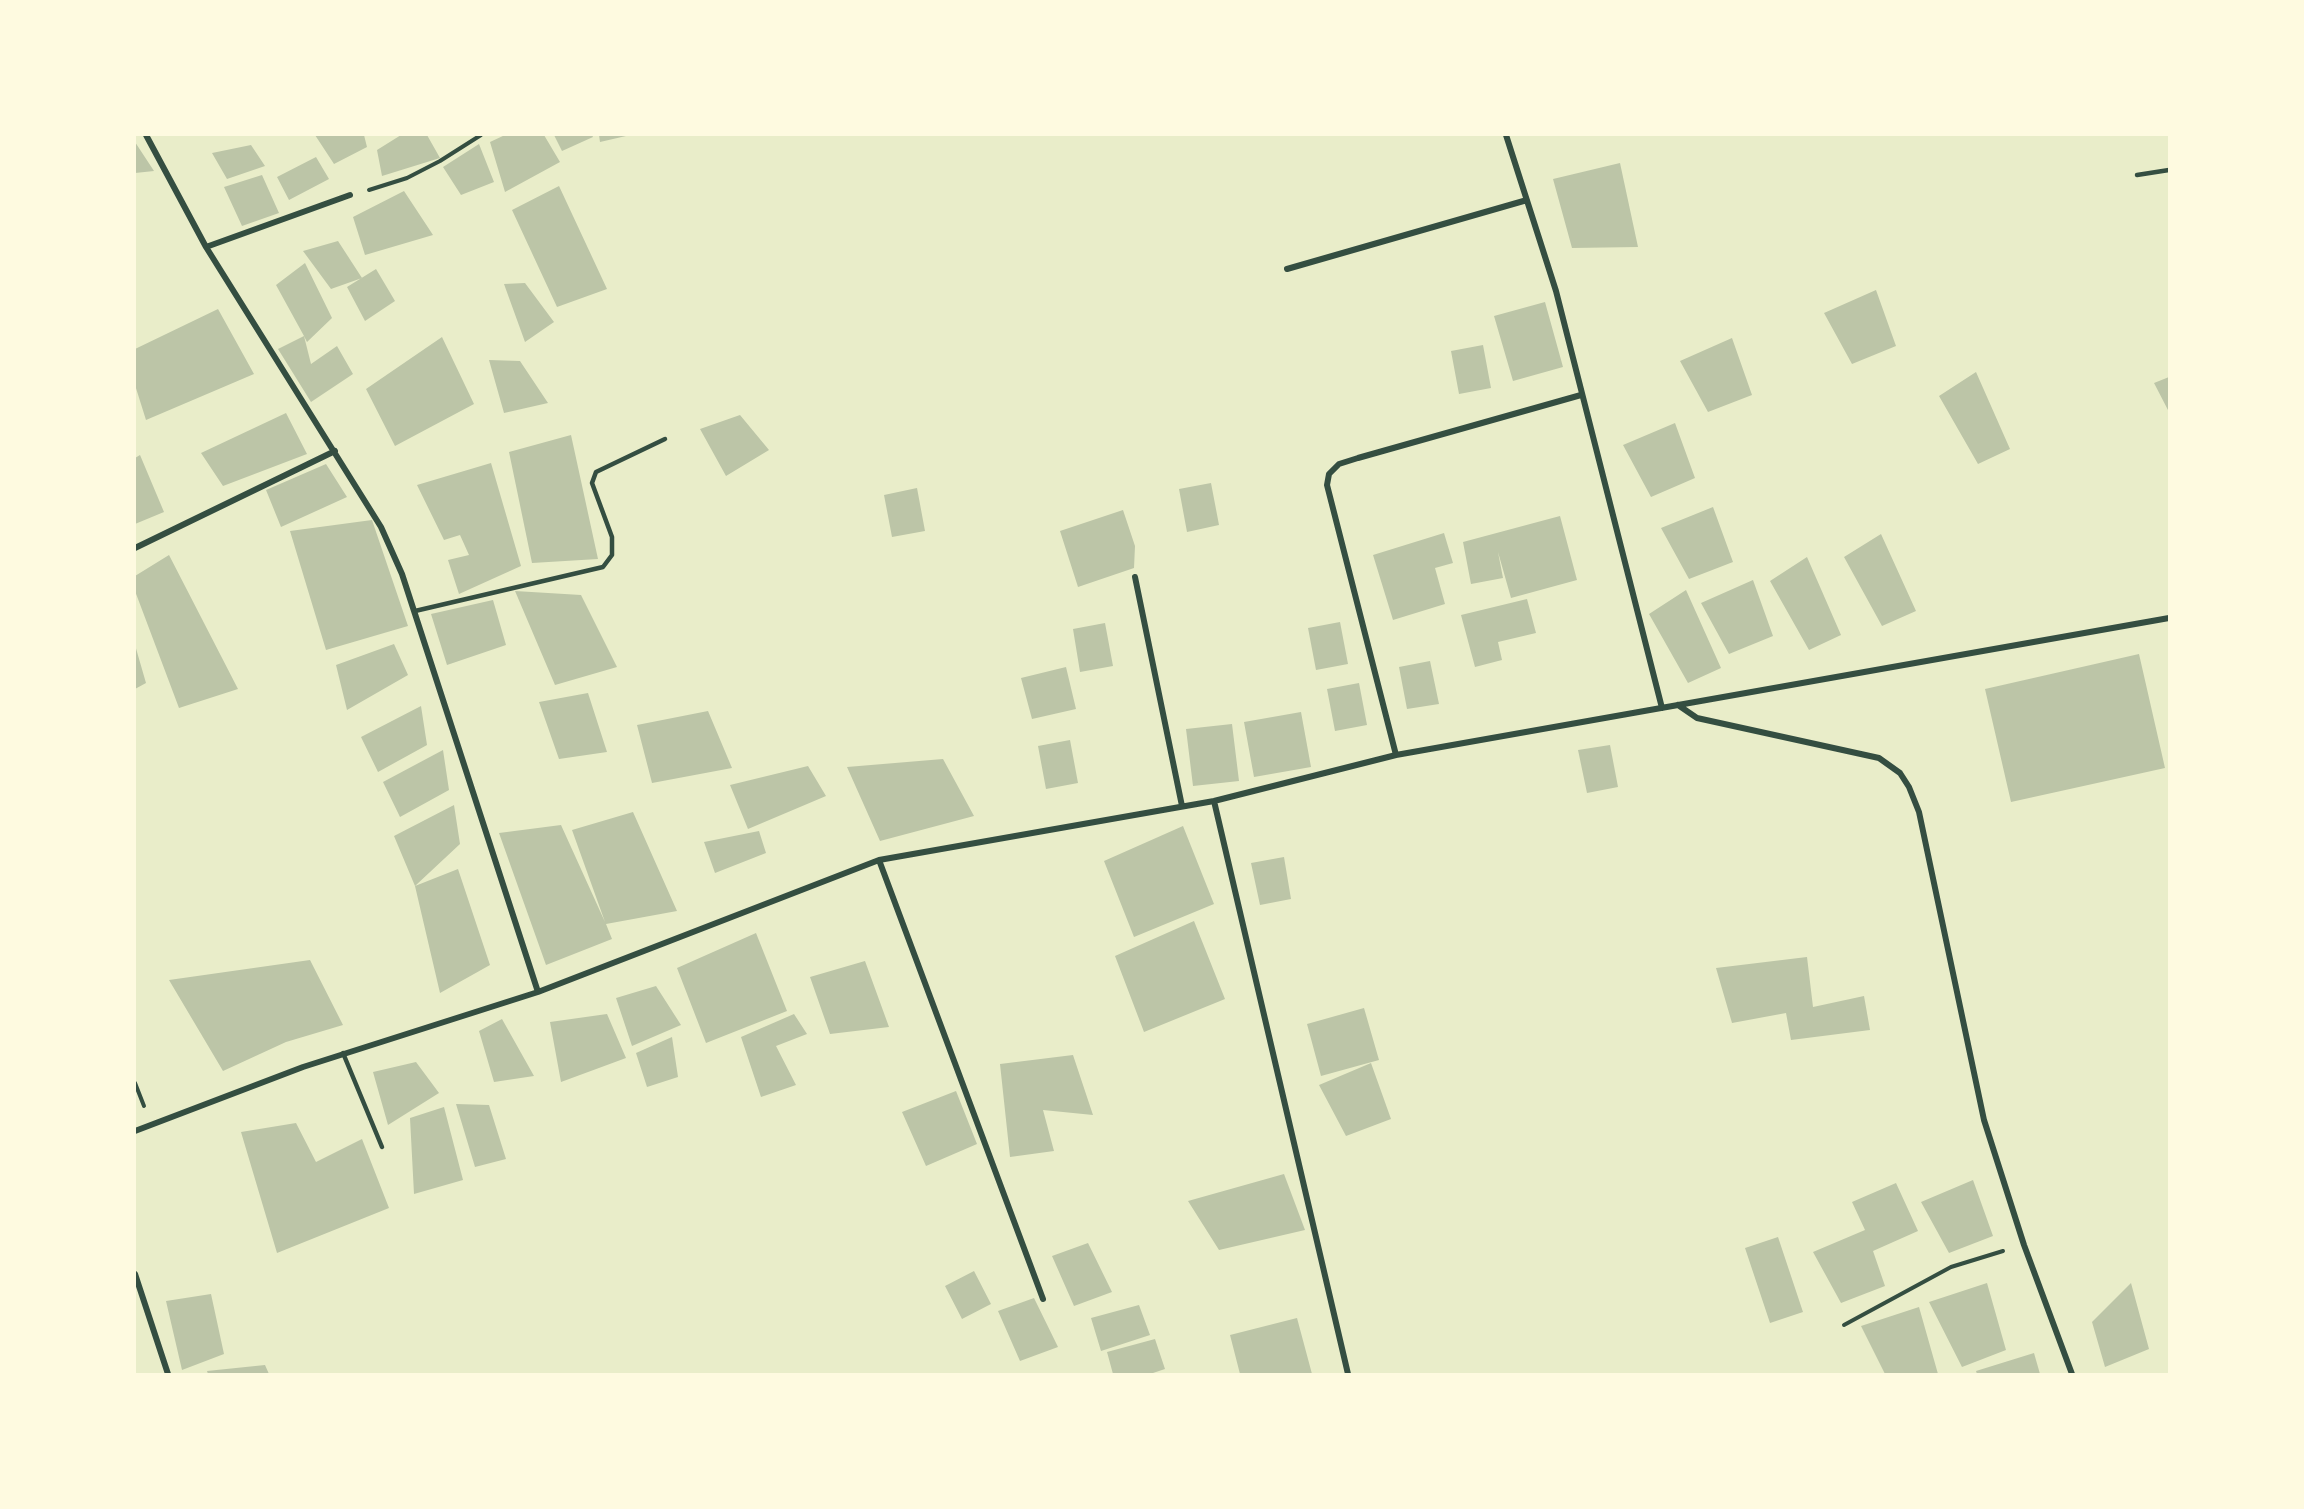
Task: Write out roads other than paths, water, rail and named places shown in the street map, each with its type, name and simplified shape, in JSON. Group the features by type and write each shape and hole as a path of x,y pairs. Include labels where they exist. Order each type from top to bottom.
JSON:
{"street":[{"path":"146,135 206,247 381,527 415,611 538,992"},
{"path":"1506,135 1556,291 1662,708"},
{"path":"206,247 350,195"},
{"path":"1287,269 1527,200"},
{"path":"1396,756 1327,485 1329,474 1339,464 1358,458 1581,395"},
{"path":"135,548 334,451"},
{"path":"1134,576 1182,806"},
{"path":"135,1131 343,1053 538,992 879,860 1214,801 1396,756 2169,618"},
{"path":"1678,705 1697,718 1879,758 1900,773 1909,787 1918,812 1984,1120 2024,1245 2072,1374"},
{"path":"1214,801 1348,1374"},
{"path":"879,860 1043,1299"},
{"path":"135,1274 168,1374"}],"lane":[{"path":"2138,176 2169,170"},
{"path":"415,611 603,567 612,555 612,537 592,483 596,472 665,439"},
{"path":"343,1053 382,1147"}]}
